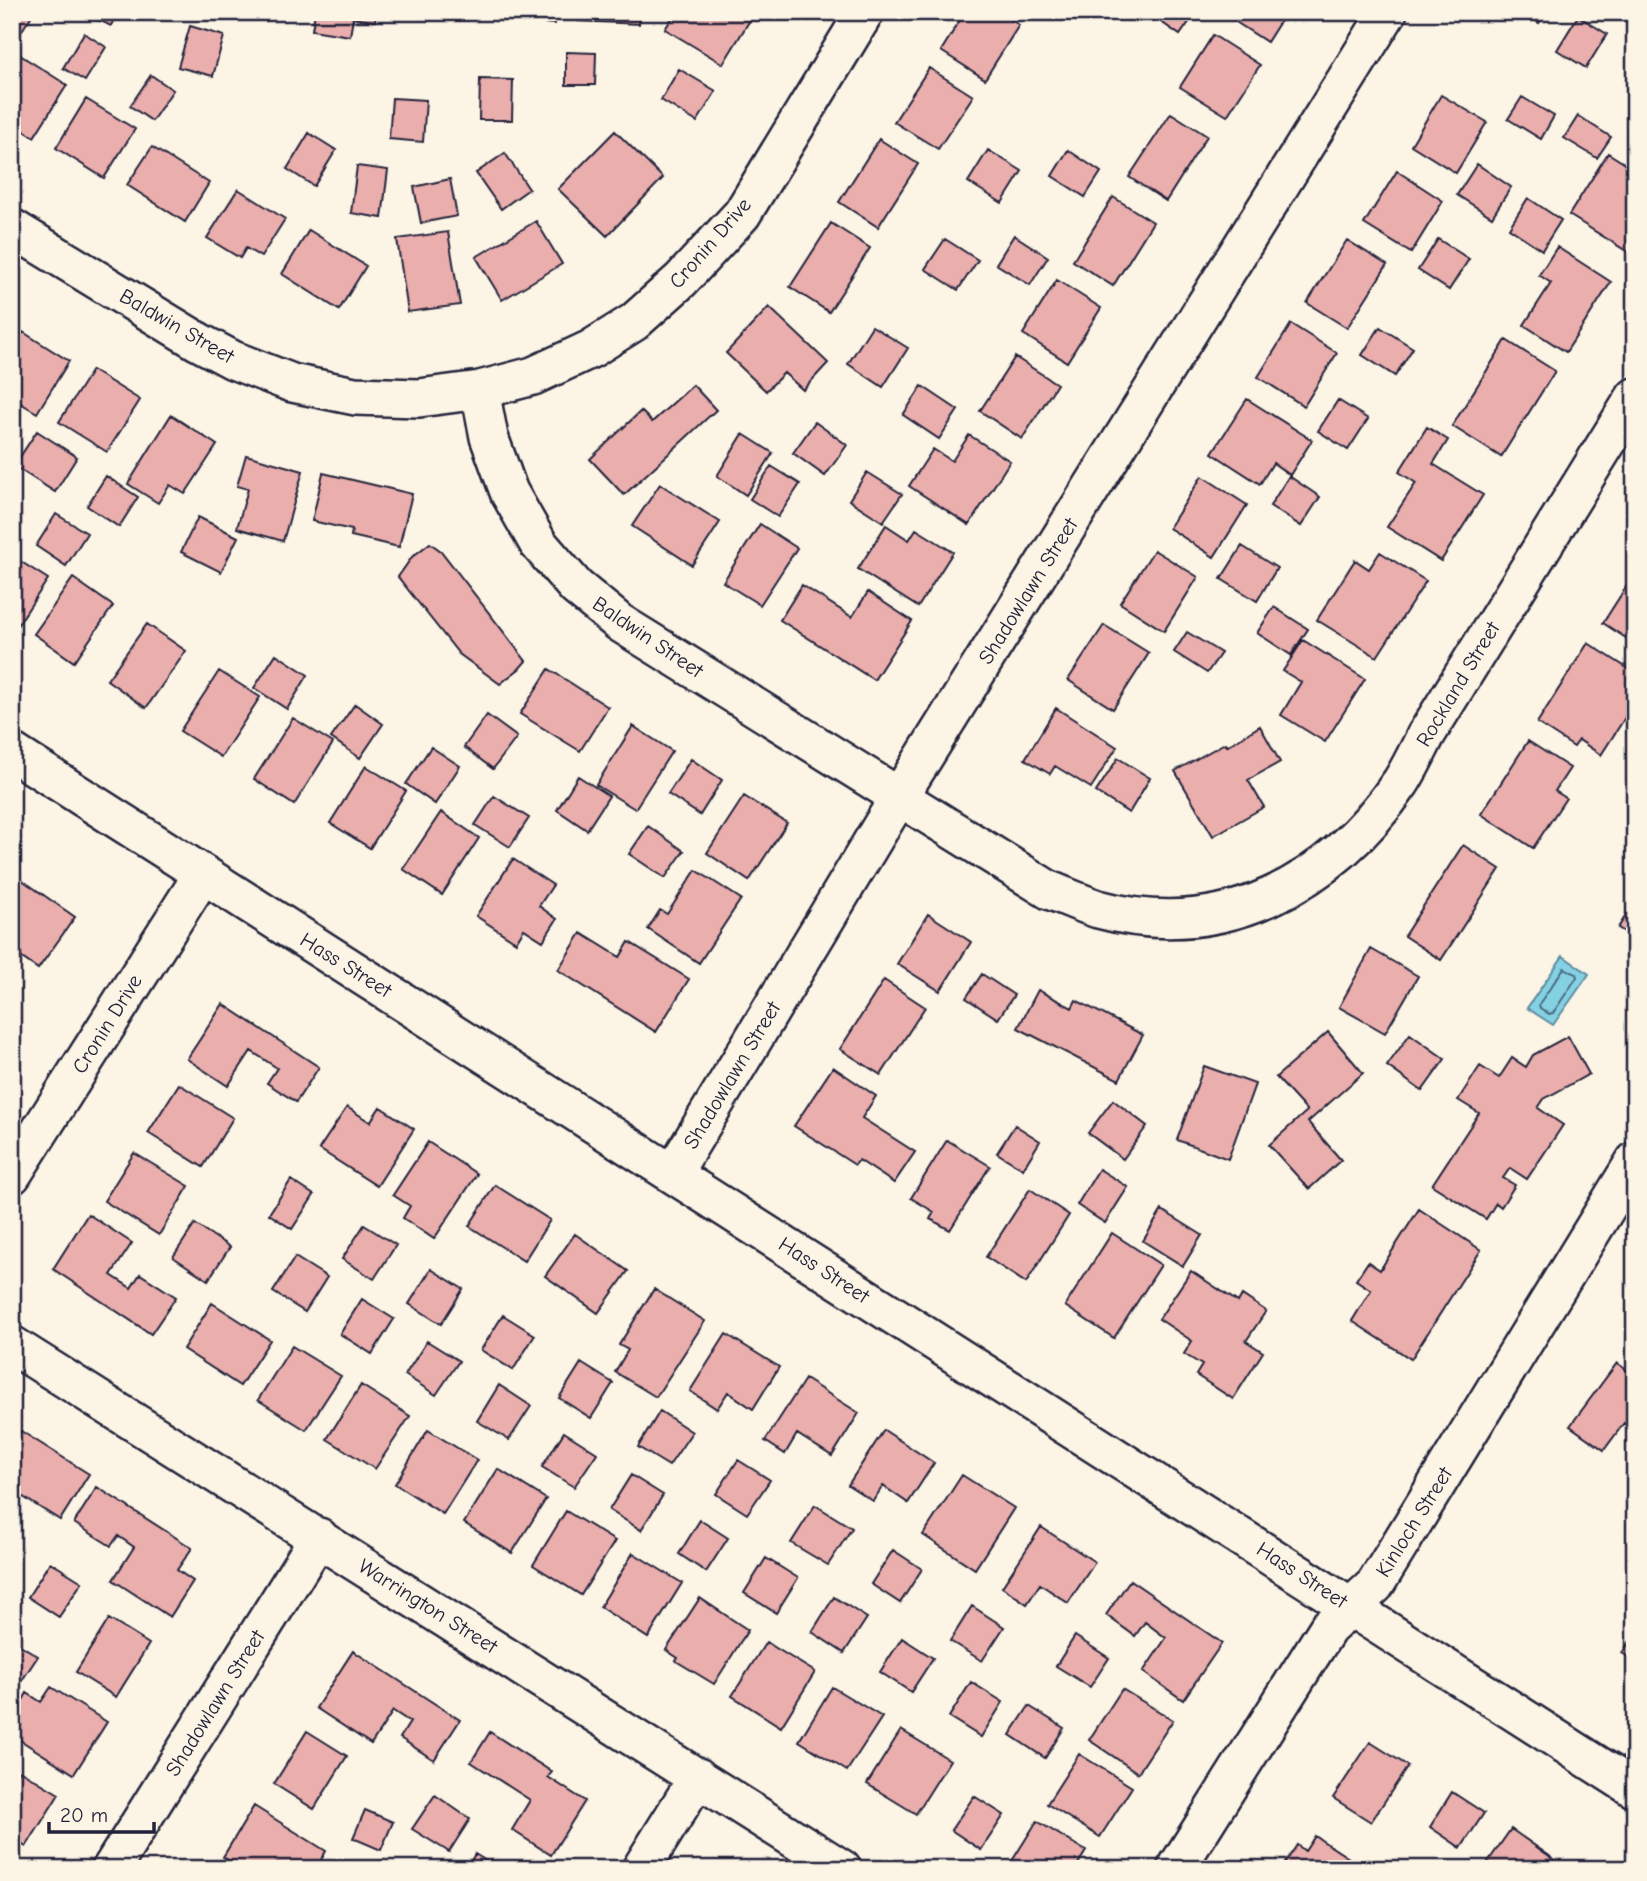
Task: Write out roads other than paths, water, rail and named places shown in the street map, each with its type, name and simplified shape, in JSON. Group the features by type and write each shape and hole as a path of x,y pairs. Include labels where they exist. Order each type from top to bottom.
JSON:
{"street":[{"name":"Cronin Drive","path":"480,390 533,376 591,349 634,322 681,280 741,214 865,12"},
{"name":"Shadowlawn Street","path":"673,1173 899,797 1388,12"},
{"name":"Baldwin Street","path":"12,228 200,342 233,360 292,383 368,396 419,398 480,390 489,438 509,492 538,543 576,587 620,623 1049,890 1098,909 1145,917 1182,918 1225,912"},
{"name":"Rockland Street","path":"1225,912 1263,901 1293,886 1324,865 1382,808 1402,780 1426,736 1635,397"},
{"name":"Hass Street","path":"12,752 1635,1789"},
{"name":"Cronin Drive","path":"12,1175 203,874"},
{"name":"Kinloch Street","path":"1176,1869 1328,1628 1375,1585 1381,1576 1635,1161"},
{"name":"Warrington Street","path":"12,1345 842,1869"},
{"name":"Shadowlawn Street","path":"111,1869 319,1537"},
{"path":"641,1869 698,1777"}],"water":[{"path":"1563,956 1589,974 1553,1025 1527,1008"}]}
